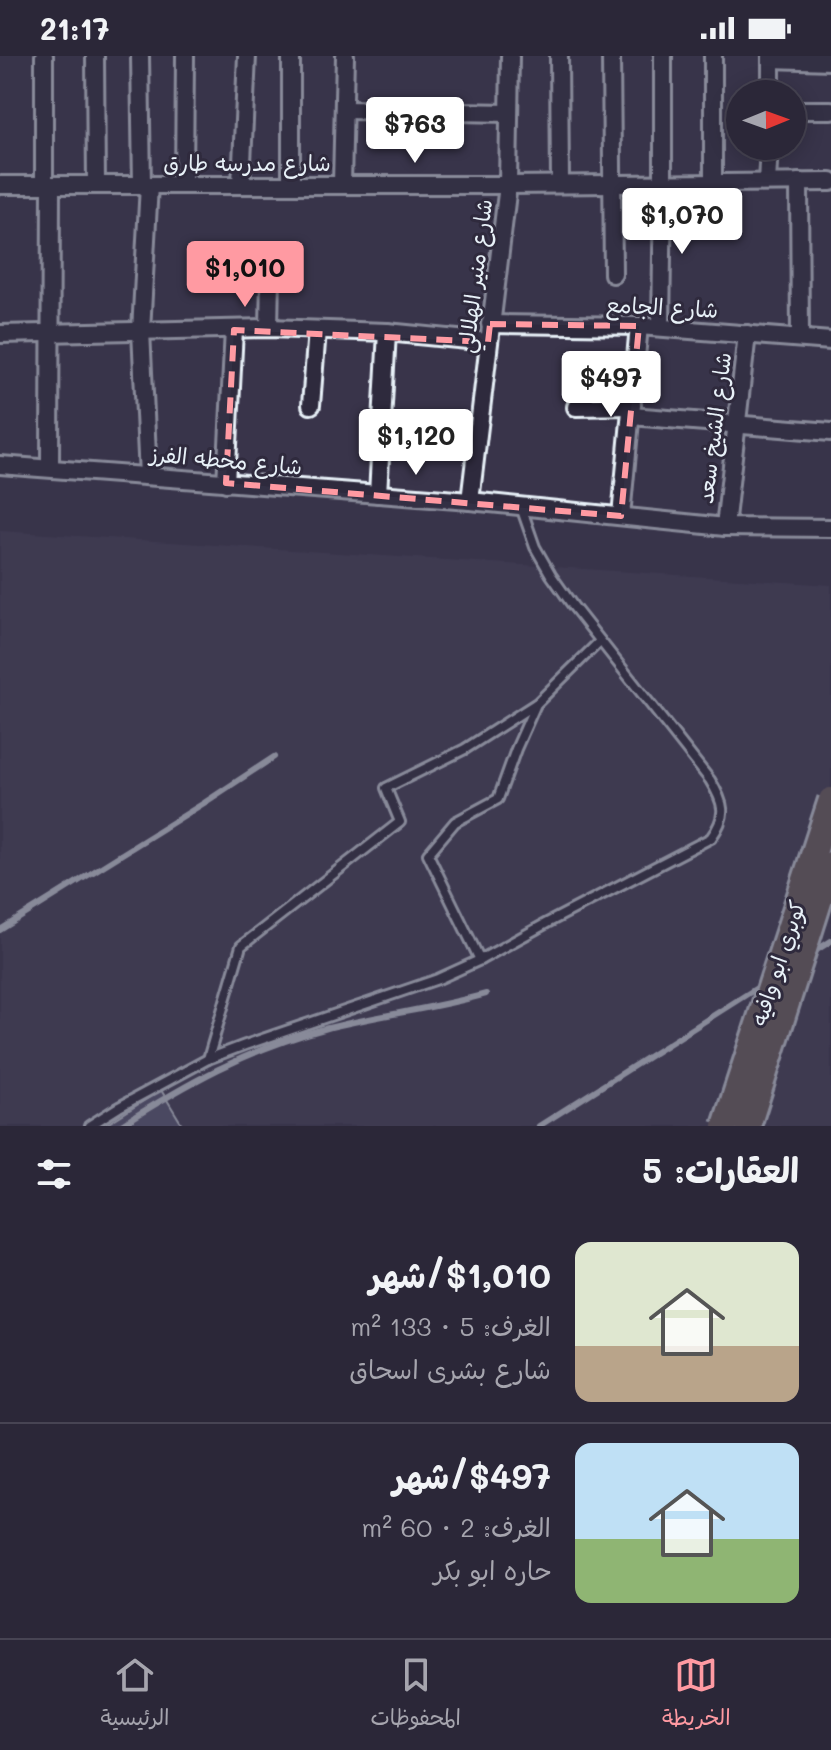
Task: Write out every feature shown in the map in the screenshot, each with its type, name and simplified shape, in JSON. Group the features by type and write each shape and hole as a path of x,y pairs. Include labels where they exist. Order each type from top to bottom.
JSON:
{"main road":[{"name":"كوبري ابو وافيه","path":"725,1126 831,800"},
{"name":"كوبري ابو وافيه","path":"748,1126 831,864"}],"street":[{"path":"44,56 51,334 50,468"},
{"path":"95,56 96,185"},
{"path":"140,56 146,185 141,331 148,476"},
{"path":"184,185 185,56"},
{"path":"241,184 247,56"},
{"path":"291,56 291,185"},
{"path":"342,184 345,56"},
{"name":"شارع منير الهلالي","path":"470,501 508,185 510,56"},
{"path":"559,56 560,184"},
{"path":"611,56 613,274"},
{"path":"661,327 663,56"},
{"path":"713,56 713,182"},
{"path":"771,80 771,58 831,61"},
{"path":"345,110 509,113"},
{"path":"806,110 831,110"},
{"path":"767,182 768,160"},
{"path":"799,182 800,338"},
{"name":"شارع مدرسه طارق","path":"0,185 831,182"},
{"path":"269,328 270,276"},
{"name":"شارع الجامع","path":"490,324 661,327 831,341"},
{"path":"621,516 639,326"},
{"path":"0,334 269,328 387,332 488,342"},
{"path":"226,483 234,330"},
{"path":"311,405 317,330"},
{"path":"378,494 387,332"},
{"name":"شارع الشيخ سعد","path":"725,527 747,334"},
{"path":"576,407 831,432"},
{"name":"شارع محطه الفرز","path":"0,465 470,501 725,527 831,528"}],"lane":[{"path":"89,1126 208,1059 438,979 480,960 711,838 719,828 723,814 720,797 710,780 551,575 535,547 521,507"},
{"path":"208,1059 241,946 400,822 386,788 465,749 537,703 600,641"},
{"path":"480,960 428,854 455,822 498,799 537,703"}],"highlighted area":[{"path":"490,324 639,326 621,516 226,483 234,330 488,342"}],"shaded area":[{"path":"0,531 831,585 831,1126 0,1126"}],"building":[{"path":"161,1090 183,1126 104,1126"}],"railway":[{"path":"0,930 274,757"},
{"path":"539,1126 831,941"},
{"path":"120,1126 243,1057 296,1037 486,994"}]}
